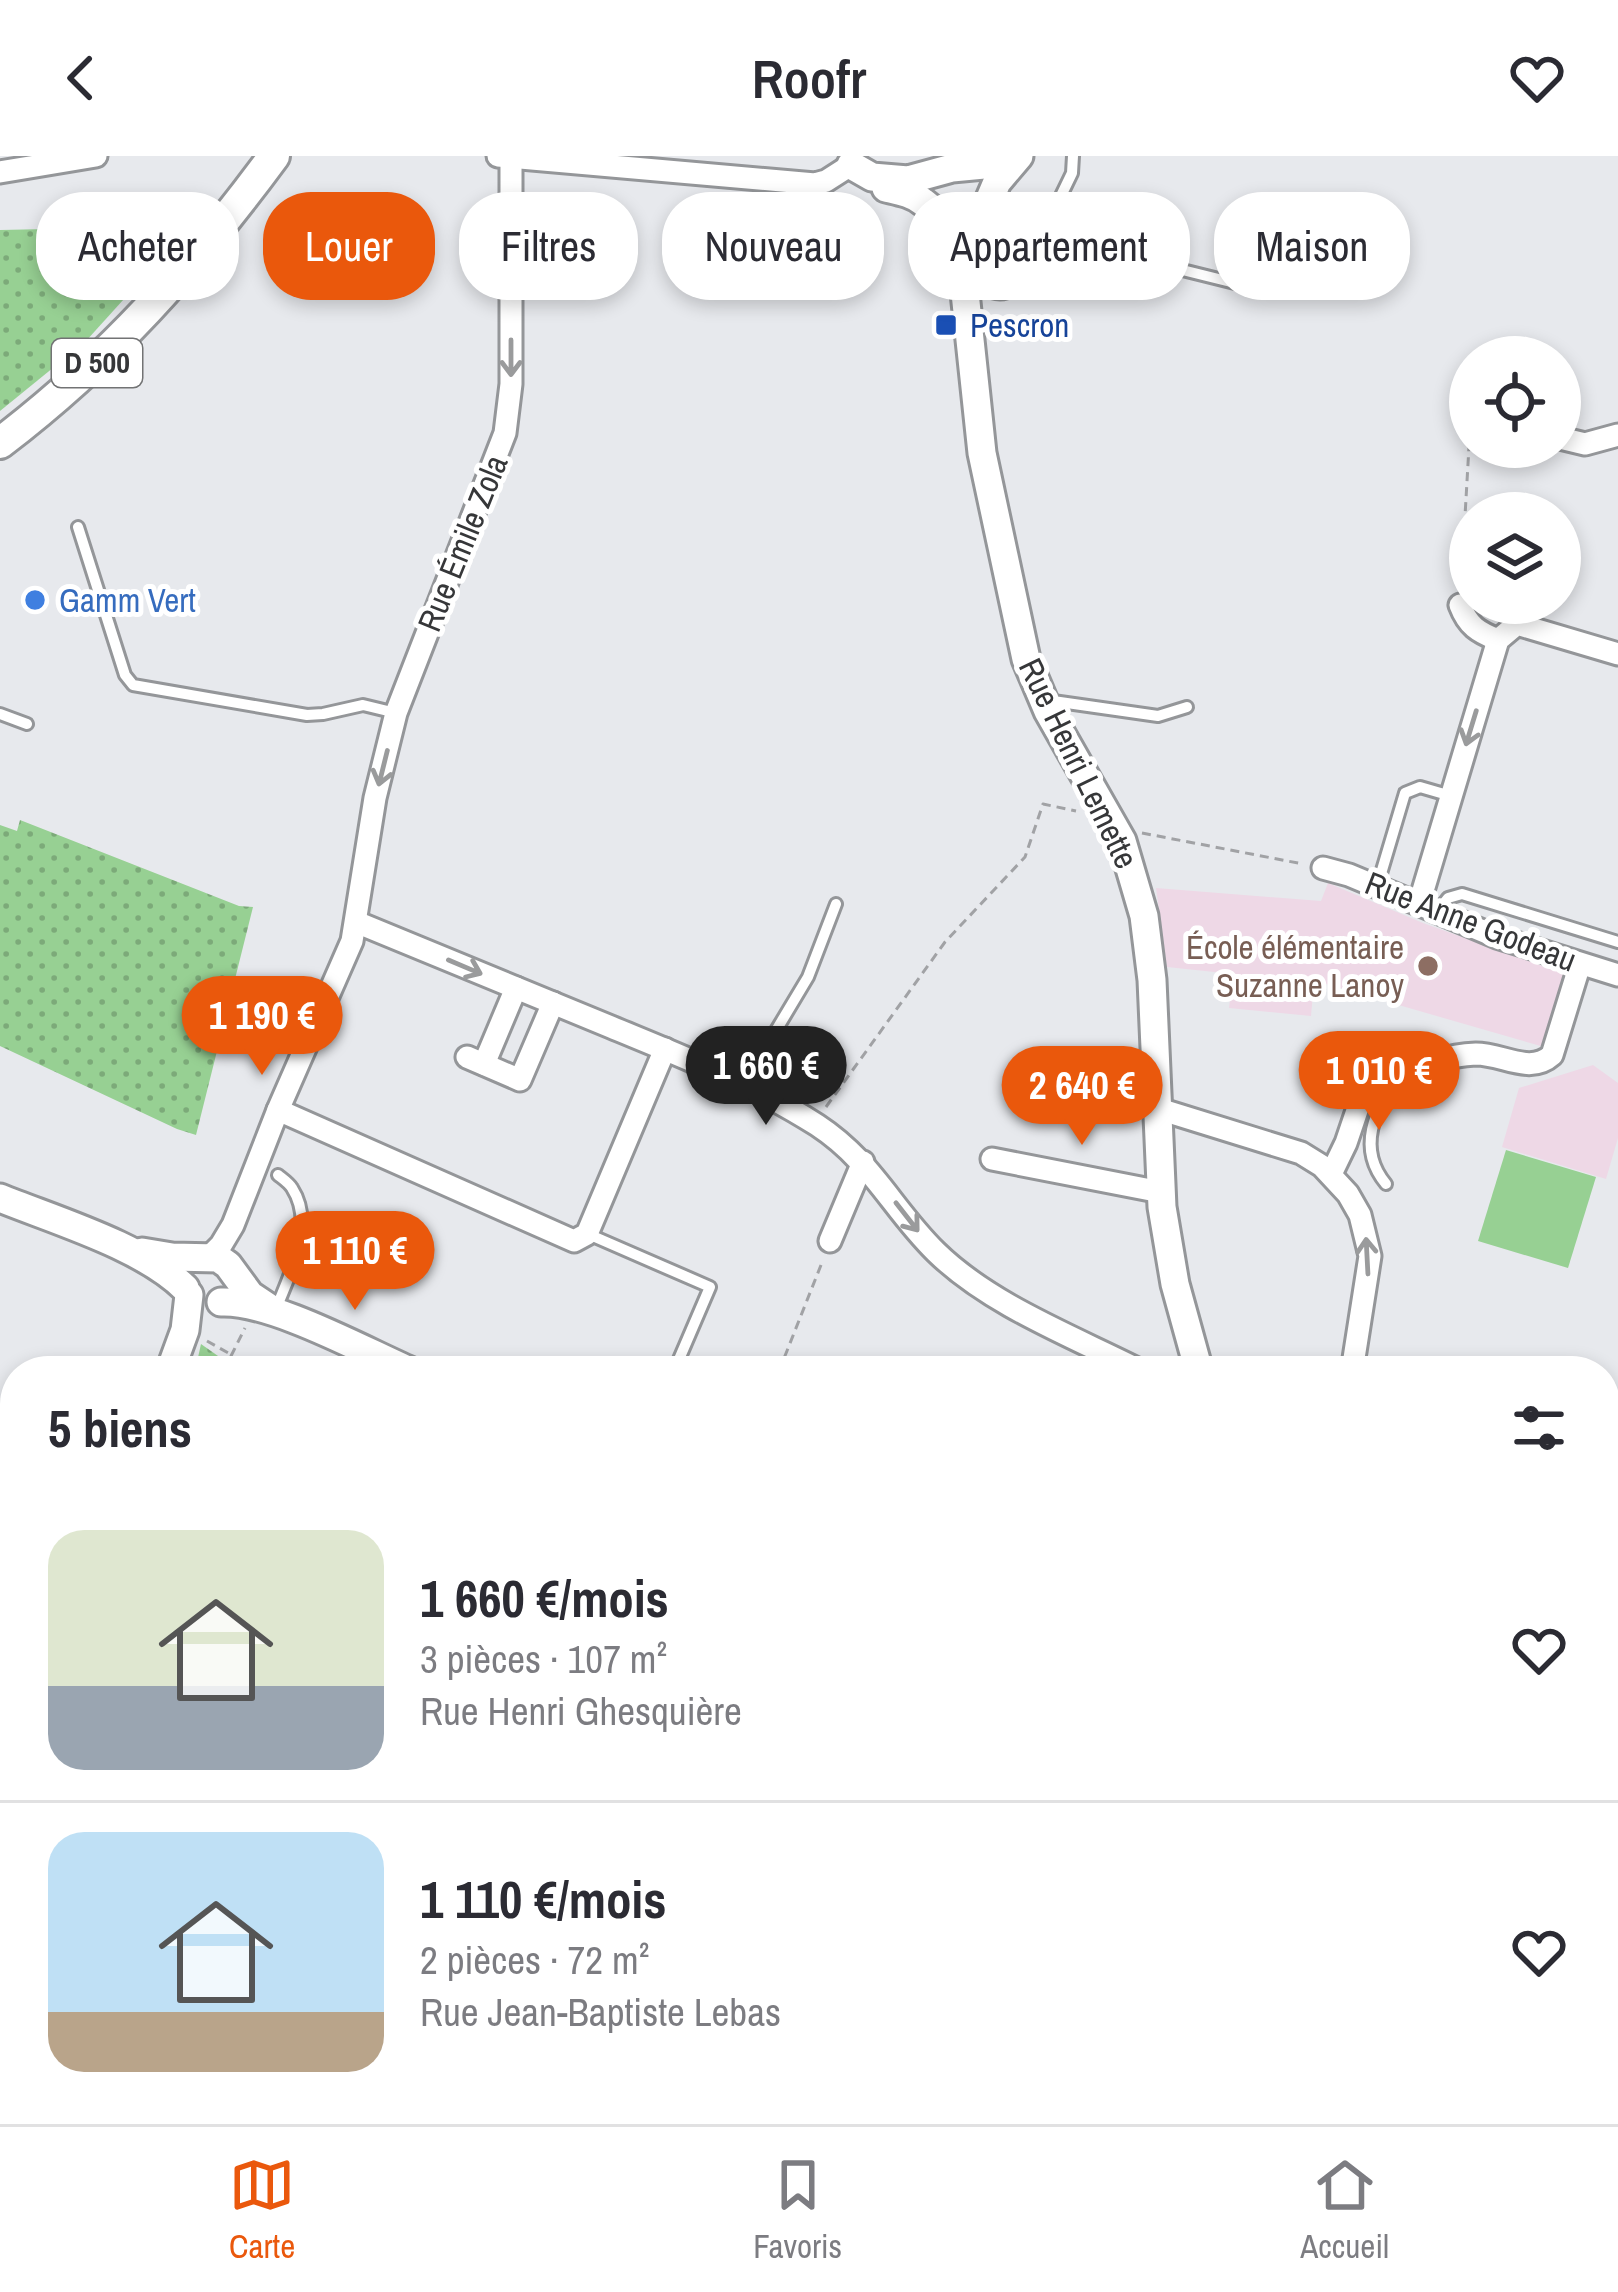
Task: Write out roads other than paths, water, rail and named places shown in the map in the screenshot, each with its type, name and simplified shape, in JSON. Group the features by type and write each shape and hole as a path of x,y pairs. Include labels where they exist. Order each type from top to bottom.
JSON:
{"main road":[{"name":"D 500","path":"0,443 92,368 184,273 274,156"}],"street":[{"path":"0,172 96,156"},
{"path":"498,156 815,184 826,182 849,160"},
{"path":"849,160 867,176 897,181 1008,156"},
{"path":"992,192 1019,156"},
{"name":"Rue Émile Zola","path":"214,1262 348,953 375,798 396,713 508,418 511,157"},
{"path":"849,160 872,183 908,194"},
{"path":"931,192 938,176 956,168 980,175 987,192"},
{"name":"Rue Henri Lemette","path":"969,300 977,420 1022,644 1042,700 1112,819 1132,868 1144,916 1160,1109 1161,1192 1175,1284 1198,1356"},
{"path":"1581,443 1618,435"},
{"path":"1469,624 1498,640"},
{"path":"1428,908 1451,796 1498,640 1517,624 1618,654"},
{"name":"Rue Anne Godeau","path":"1323,868 1497,937 1618,975"},
{"path":"356,922 665,1049 744,1084 814,1124 863,1162 927,1242 974,1282 1112,1356"},
{"path":"1331,1174 1371,1069 1401,1079 1457,1056 1493,1055 1533,1066 1548,1060 1580,964"},
{"path":"516,988 475,1061 520,1080 553,1003"},
{"path":"278,1110 567,1239 579,1240 587,1234 665,1049"},
{"path":"1160,1109 1289,1148 1312,1159 1348,1194 1360,1215 1370,1256 1354,1356"},
{"path":"992,1159 1161,1192"},
{"path":"830,1241 863,1162"},
{"path":"0,1198 121,1247 203,1297 266,1309 375,1356"},
{"path":"121,1247 214,1262 266,1309"},
{"path":"203,1297 186,1272 214,1262"},
{"path":"176,1356 203,1297 231,1290 214,1262"},
{"path":"179,1356 192,1334 203,1297"}],"lane":[{"path":"1063,192 1073,156"},
{"path":"78,527 125,675 134,686 307,715 363,706 396,713"},
{"path":"1042,700 1158,716 1186,706"},
{"path":"0,713 27,724"},
{"path":"1377,887 1405,793 1420,787 1451,796"},
{"path":"1428,908 1462,894 1618,941"},
{"path":"744,1084 808,977 836,904"},
{"path":"1386,1184 1372,1158 1372,1134 1380,1103 1401,1079"},
{"path":"1160,1109 1174,1246 1200,1356"},
{"path":"266,1309 300,1246 302,1220 293,1189 278,1175"},
{"path":"587,1234 710,1287 680,1356"}],"place":[{"name":"Pescron","path":"946,325"},
{"name":"Gamm Vert","path":"35,600"},
{"name":"École élémentaire Suzanne Lanoy","path":"1428,966"}]}
